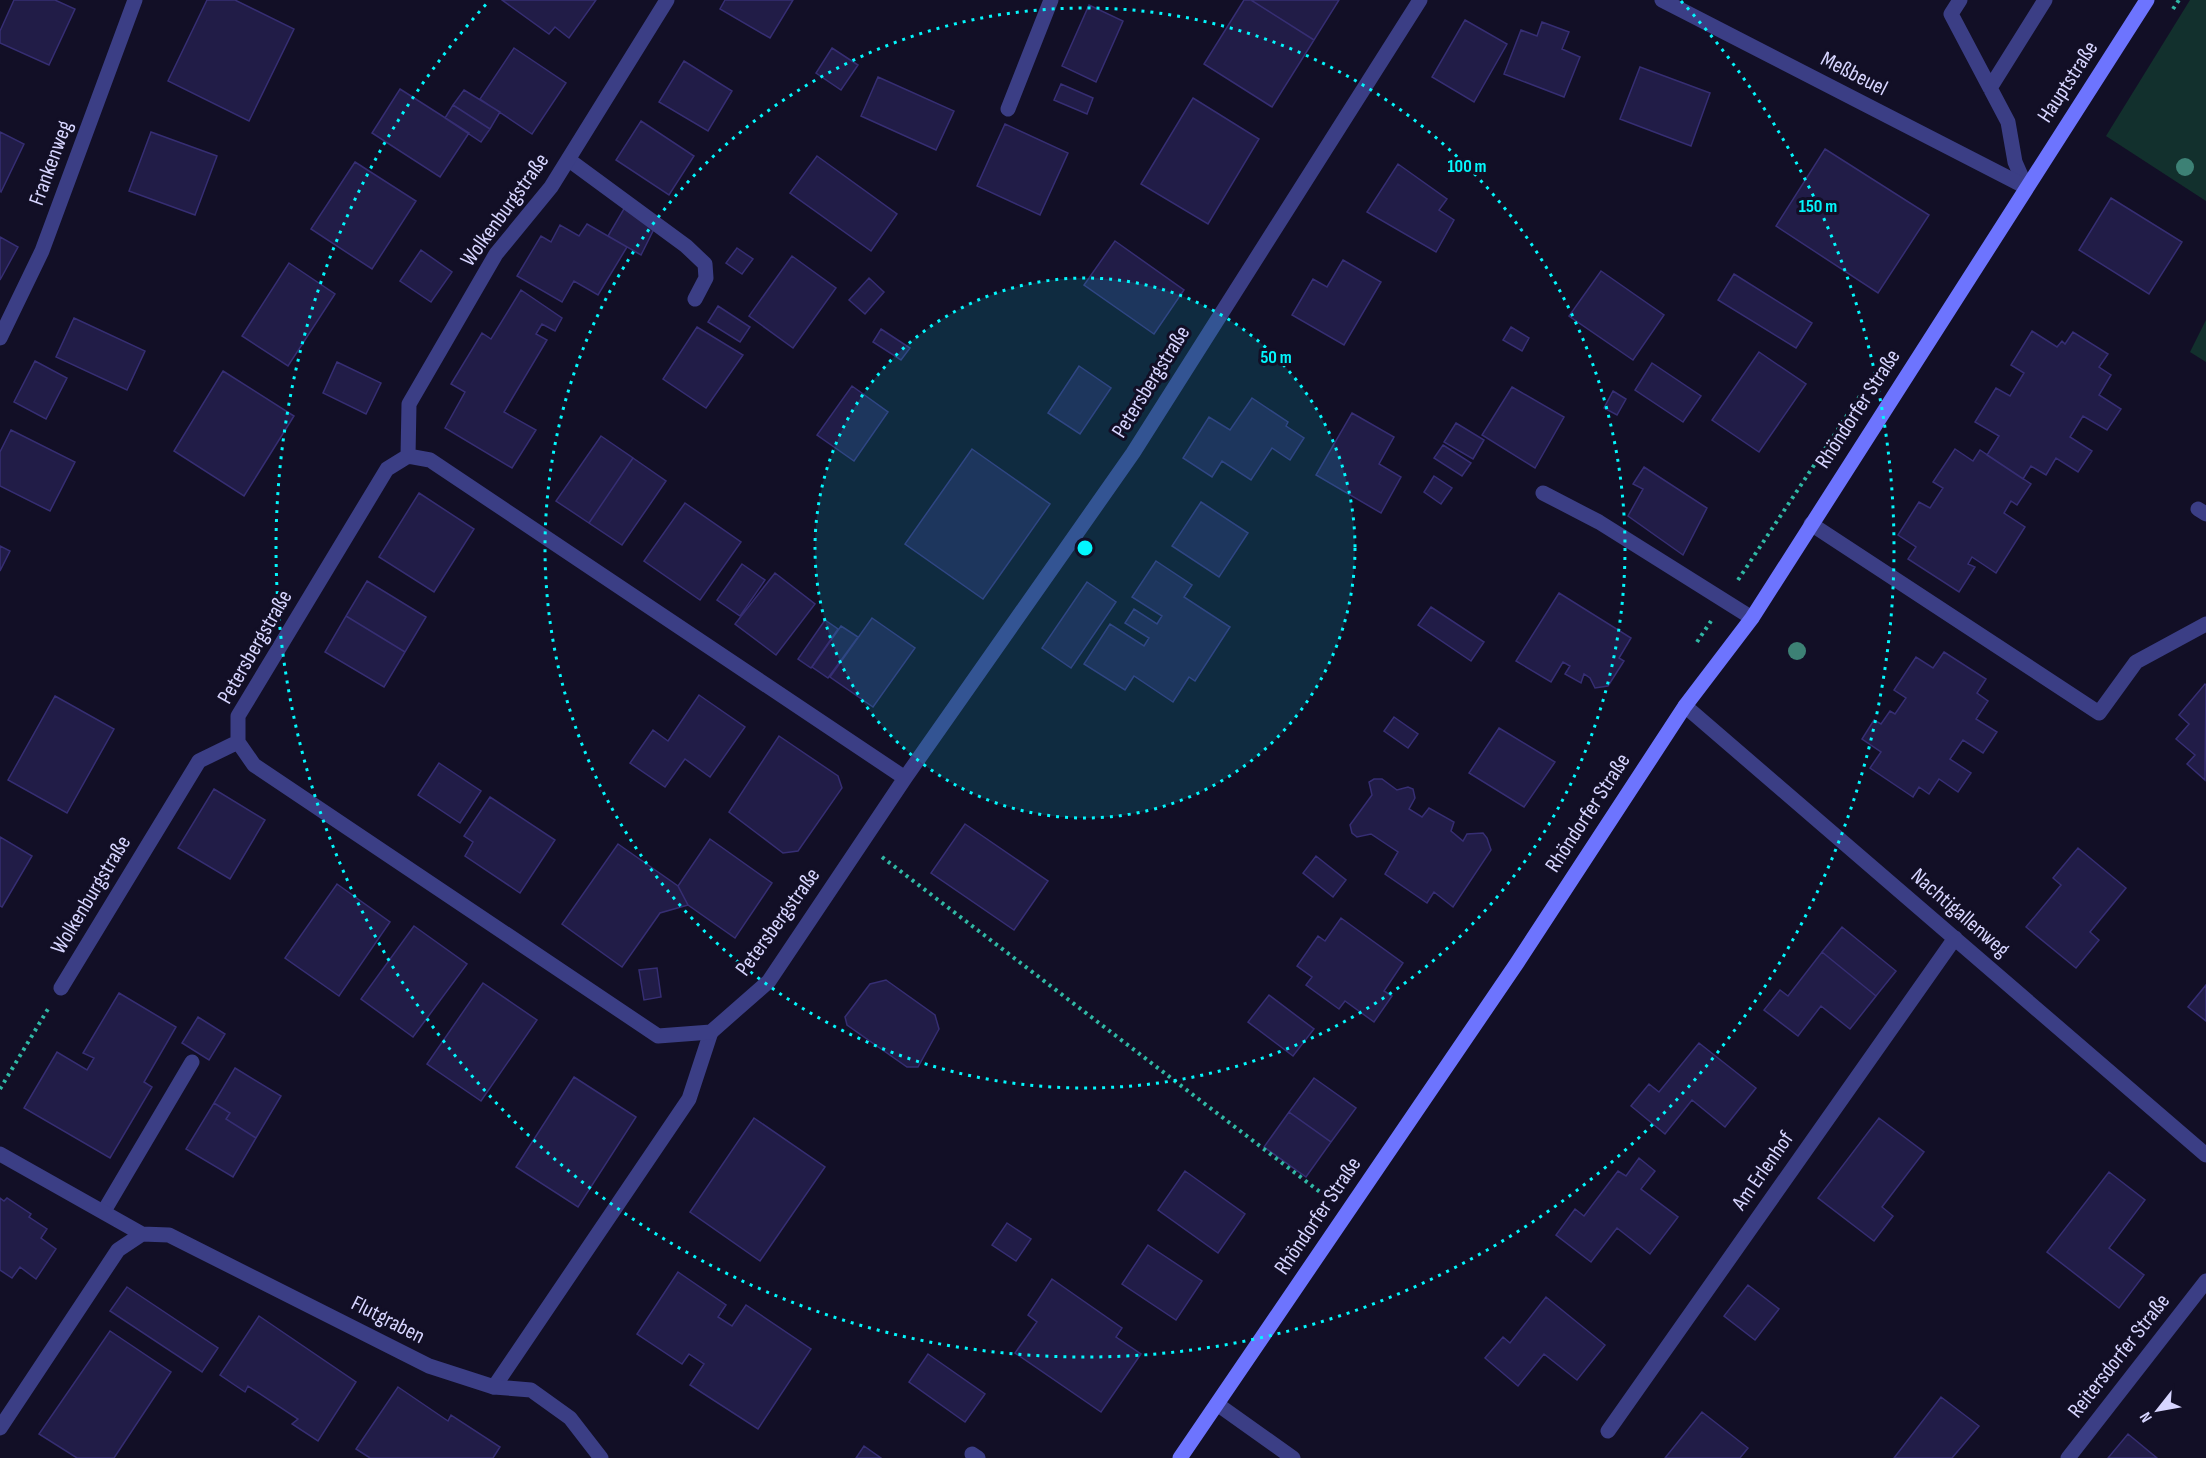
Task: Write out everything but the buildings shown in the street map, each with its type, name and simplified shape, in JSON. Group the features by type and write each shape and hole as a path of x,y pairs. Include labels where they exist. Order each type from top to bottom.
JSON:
{"main road":[{"name":"Hauptstraße","path":"2026,187 2147,0"},
{"name":"Rhöndorfer Straße","path":"1180,1458 1517,963 1685,706 1752,618 2026,187"}],"street":[{"name":"Frankenweg","path":"0,338 42,251 135,0"},
{"name":"Wolkenburgstraße","path":"408,456 409,404 496,254 551,188 667,0"},
{"path":"1008,109 1051,0"},
{"name":"Petersbergstraße","path":"408,456 387,469 238,716 238,742 254,765 658,1036 711,1032 769,981 905,778 1133,453 1420,0"},
{"name":"Meßbeuel","path":"1662,0 2026,187"},
{"path":"1960,0 1951,14 2008,122 2015,162 2026,187"},
{"path":"1990,88 2045,0"},
{"path":"569,160 686,246 705,264 706,278 694,299"},
{"path":"408,456 430,460 905,778"},
{"path":"1543,493 1599,522 1752,618"},
{"path":"1811,524 2099,713 2136,662 2206,624"},
{"name":"Nachtigallenweg","path":"1685,706 2206,1155"},
{"name":"Wolkenburgstraße","path":"61,988 200,761 238,742"},
{"name":"Am Erlenhof","path":"1608,1431 1955,938"},
{"path":"494,1387 689,1099 711,1032"},
{"path":"104,1211 192,1062"},
{"name":"Flutgraben","path":"0,1154 142,1234 168,1235 429,1366 494,1387 531,1390 570,1418 601,1458"},
{"path":"0,1428 118,1250 142,1234"},
{"name":"Reitersdorfer Straße","path":"2068,1458 2206,1281"},
{"path":"1217,1404 1293,1458"}],"path":[{"path":"862,842 1324,1195"},
{"name":"Wolkenburgstraße","path":"0,1089 61,988"}],"green space":[{"path":"2190,0 2206,0 2206,201 2106,136"},
{"path":"2206,320 2206,362 2190,352"}]}
